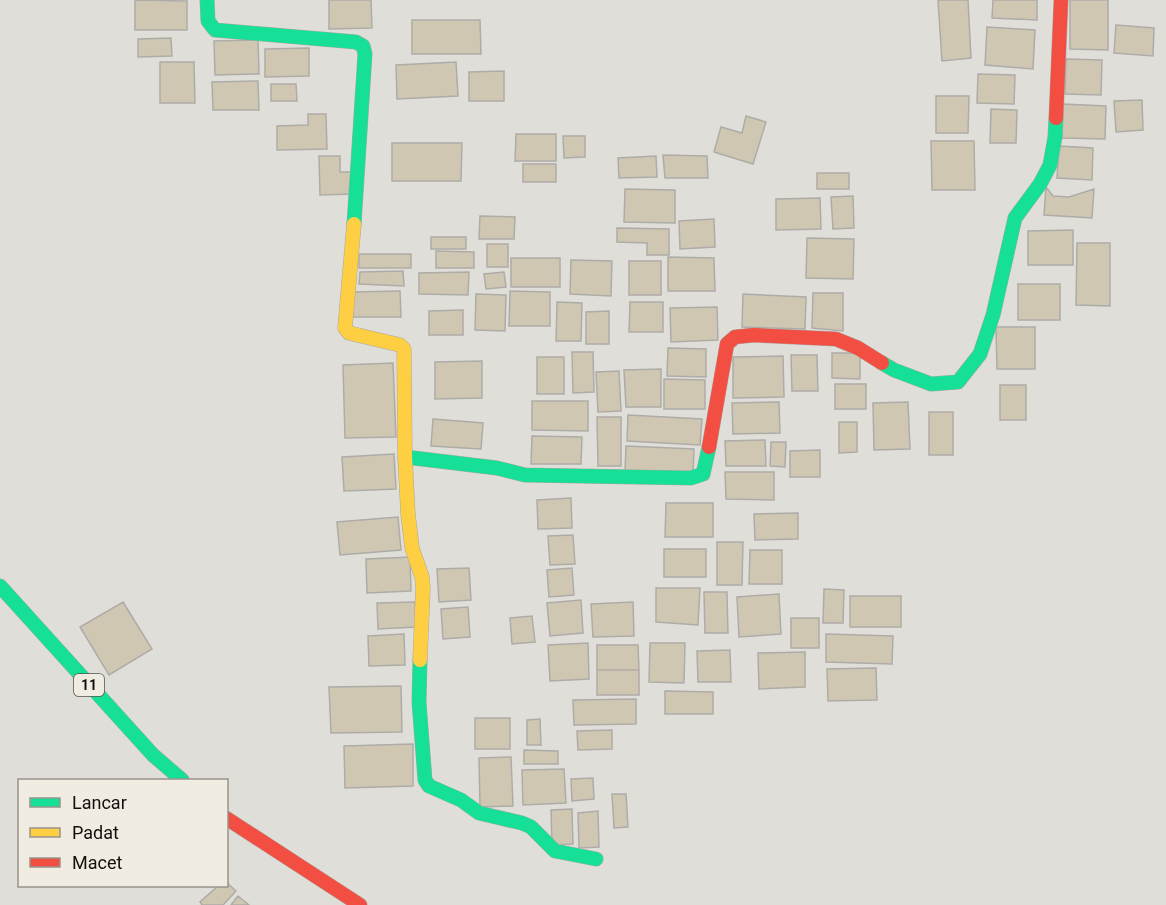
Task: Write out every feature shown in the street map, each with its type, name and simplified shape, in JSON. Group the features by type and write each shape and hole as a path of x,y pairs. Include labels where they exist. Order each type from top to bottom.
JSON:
{"main road":[{"path":"207,0 207,20 209,27 215,30 356,42 363,46 365,54 356,196 344,323 349,333 400,345 404,349 405,457 412,548 422,577 423,588 419,702 425,780 429,786 461,800 479,813 531,827 555,851 596,859"},
{"path":"405,457 497,468 525,475 691,478 703,474 727,344 735,337 754,334 836,339 872,356 894,370 931,384 958,382 980,354 993,315 1015,218 1040,184 1050,165 1054,137 1061,0"},
{"name":"11","path":"0,586 153,755 181,779"},
{"path":"228,819 360,905"}],"building":[{"path":"135,0 187,1 187,30 135,30"},
{"path":"329,0 371,0 372,28 329,29"},
{"path":"938,0 968,0 971,58 942,61"},
{"path":"993,0 1037,0 1037,20 992,18"},
{"path":"1070,0 1108,0 1108,50 1070,49"},
{"path":"412,20 480,20 481,54 412,54"},
{"path":"1116,25 1154,28 1153,56 1114,53"},
{"path":"987,27 1035,30 1033,69 985,65"},
{"path":"171,38 172,56 138,57 138,39"},
{"path":"258,40 259,74 215,75 214,41"},
{"path":"309,48 309,76 265,77 265,49"},
{"path":"1066,59 1102,60 1101,95 1065,94"},
{"path":"160,62 194,62 195,103 160,103"},
{"path":"456,62 458,96 397,99 396,65"},
{"path":"504,71 504,101 469,101 469,72"},
{"path":"978,74 1015,75 1014,104 977,103"},
{"path":"258,81 259,110 213,110 212,82"},
{"path":"271,84 296,84 297,101 271,101"},
{"path":"936,96 969,96 968,133 936,133"},
{"path":"1142,100 1143,130 1116,132 1114,101"},
{"path":"1063,104 1106,106 1105,139 1062,138"},
{"path":"991,109 1017,110 1016,143 990,143"},
{"path":"308,114 326,114 327,149 277,150 277,126 308,125"},
{"path":"746,116 766,122 753,164 714,152 721,127 742,133"},
{"path":"516,134 556,134 556,161 515,161"},
{"path":"563,136 585,136 585,157 564,158"},
{"path":"931,141 974,141 975,190 932,190"},
{"path":"392,143 462,143 461,181 392,181"},
{"path":"1059,146 1093,148 1092,180 1057,178"},
{"path":"663,155 707,156 708,178 665,178"},
{"path":"319,156 340,156 340,172 352,172 352,194 320,195"},
{"path":"656,156 657,177 619,178 618,158"},
{"path":"523,164 556,164 556,182 523,182"},
{"path":"817,173 849,173 849,189 817,189"},
{"path":"1046,187 1053,196 1069,197 1094,189 1092,218 1044,215"},
{"path":"625,189 675,190 675,223 624,222"},
{"path":"853,196 854,228 833,229 831,197"},
{"path":"820,198 821,229 776,230 776,199"},
{"path":"480,216 515,217 514,239 479,239"},
{"path":"714,219 715,247 680,249 679,221"},
{"path":"617,228 669,229 669,255 647,255 647,243 617,242"},
{"path":"1073,230 1073,265 1028,265 1028,231"},
{"path":"431,237 466,237 466,249 431,249"},
{"path":"807,238 854,239 853,279 806,278"},
{"path":"1077,243 1110,243 1110,306 1076,305"},
{"path":"487,244 508,244 508,267 487,267"},
{"path":"436,251 474,252 474,268 436,268"},
{"path":"359,254 411,254 411,268 359,268"},
{"path":"668,257 714,258 715,291 668,291"},
{"path":"511,258 560,258 560,287 511,287"},
{"path":"571,260 612,261 611,296 570,294"},
{"path":"629,261 661,261 661,295 629,295"},
{"path":"403,271 404,286 359,284 360,272"},
{"path":"469,272 468,295 419,294 419,273"},
{"path":"504,272 506,287 486,289 484,274"},
{"path":"1018,284 1060,284 1060,320 1018,320"},
{"path":"400,291 401,317 353,317 353,292"},
{"path":"510,291 550,292 550,326 509,326"},
{"path":"813,293 843,293 843,331 812,328"},
{"path":"476,294 506,295 505,331 475,330"},
{"path":"743,294 806,297 805,329 742,327"},
{"path":"557,302 582,303 581,341 556,341"},
{"path":"630,302 663,302 663,332 629,332"},
{"path":"717,307 718,340 671,342 670,308"},
{"path":"463,310 463,335 429,335 429,311"},
{"path":"609,311 609,344 586,344 586,312"},
{"path":"996,327 1035,327 1035,369 997,369"},
{"path":"668,348 706,349 706,377 667,376"},
{"path":"572,352 593,352 594,392 573,393"},
{"path":"832,353 860,353 860,379 832,378"},
{"path":"791,355 817,355 818,391 792,391"},
{"path":"783,356 784,397 733,398 733,357"},
{"path":"537,357 564,357 564,394 537,394"},
{"path":"482,361 482,398 435,399 435,362"},
{"path":"393,363 396,437 345,438 343,365"},
{"path":"661,369 661,407 626,407 624,370"},
{"path":"619,371 621,411 598,412 596,372"},
{"path":"664,379 705,380 705,409 664,409"},
{"path":"835,384 866,384 866,409 835,409"},
{"path":"1000,385 1026,385 1026,420 1000,420"},
{"path":"532,401 588,401 588,431 532,430"},
{"path":"779,402 780,433 733,434 732,403"},
{"path":"908,402 910,449 874,450 873,403"},
{"path":"929,412 953,412 953,455 929,455"},
{"path":"628,415 702,419 700,445 627,441"},
{"path":"597,417 621,417 621,466 598,466"},
{"path":"433,419 483,423 481,449 431,446"},
{"path":"839,422 857,422 857,452 839,453"},
{"path":"532,436 582,437 581,464 531,464"},
{"path":"765,440 766,466 726,466 725,441"},
{"path":"771,442 786,442 785,467 770,466"},
{"path":"626,446 694,449 693,473 625,471"},
{"path":"820,450 820,477 790,477 790,451"},
{"path":"394,454 396,489 344,491 342,457"},
{"path":"725,472 774,472 774,500 726,499"},
{"path":"571,498 572,528 538,529 537,500"},
{"path":"666,503 713,503 713,537 665,537"},
{"path":"798,513 798,539 755,540 754,514"},
{"path":"398,517 401,550 340,555 337,522"},
{"path":"573,535 575,564 550,565 548,536"},
{"path":"717,542 743,542 742,585 717,585"},
{"path":"664,549 706,549 706,577 664,577"},
{"path":"750,550 782,550 782,584 749,584"},
{"path":"410,557 411,591 367,593 366,559"},
{"path":"469,568 471,600 439,602 437,569"},
{"path":"572,568 574,595 549,597 547,570"},
{"path":"656,588 700,588 698,625 656,622"},
{"path":"824,589 844,590 843,623 823,623"},
{"path":"704,592 727,592 728,633 705,633"},
{"path":"779,594 781,634 739,637 737,597"},
{"path":"850,596 901,596 901,627 850,627"},
{"path":"581,600 583,633 550,636 547,603"},
{"path":"123,602 152,649 109,675 80,627"},
{"path":"415,602 416,627 378,629 377,603"},
{"path":"633,602 634,636 593,637 591,604"},
{"path":"468,607 470,637 443,639 441,609"},
{"path":"532,616 535,642 512,644 510,618"},
{"path":"791,618 819,618 819,648 791,648"},
{"path":"404,634 405,665 369,666 368,636"},
{"path":"826,634 893,636 892,664 826,662"},
{"path":"588,643 589,679 550,681 548,645"},
{"path":"650,643 685,643 684,683 649,682"},
{"path":"597,645 638,645 639,670 597,670"},
{"path":"730,650 731,682 698,682 697,651"},
{"path":"805,652 805,687 759,689 758,653"},
{"path":"876,668 877,700 828,701 827,669"},
{"path":"597,670 639,670 639,695 597,695"},
{"path":"401,686 402,732 331,733 329,687"},
{"path":"665,691 713,692 713,714 665,714"},
{"path":"636,699 636,724 574,725 573,700"},
{"path":"475,718 510,718 510,749 475,749"},
{"path":"540,719 541,745 527,745 527,720"},
{"path":"612,730 612,749 578,750 577,731"},
{"path":"413,744 413,786 345,788 344,746"},
{"path":"524,750 558,751 558,764 524,764"},
{"path":"511,757 513,806 480,807 479,758"},
{"path":"564,769 566,803 523,805 522,770"},
{"path":"593,778 594,799 572,801 571,779"},
{"path":"612,794 626,794 628,827 614,828"},
{"path":"572,809 573,844 552,845 551,810"},
{"path":"598,811 599,847 579,848 578,813"},
{"path":"228,884 236,891 223,905 202,905 200,902 217,887 228,887"},
{"path":"238,896 249,905 231,905"}],"traffic: fast":[{"path":"207,0 208,21 215,30 356,42 363,46 365,54 354,224"},
{"path":"882,363 931,384 958,382 980,354 993,315 1015,218 1040,184 1050,165 1056,118"},
{"path":"405,457 497,468 525,475 691,478 703,474 709,447"},
{"path":"0,586 153,755 181,779"},
{"path":"420,660 419,702 425,780 429,786 461,800 479,813 531,827 555,851 596,859"}],"traffic: slow":[{"path":"354,224 345,328 349,333 400,345 404,349 408,514 412,548 422,577 423,588 420,660"}],"traffic: jam":[{"path":"1056,118 1061,0"},
{"path":"709,447 727,344 735,337 754,335 836,339 858,348 882,363"},
{"path":"228,819 360,905"}]}
